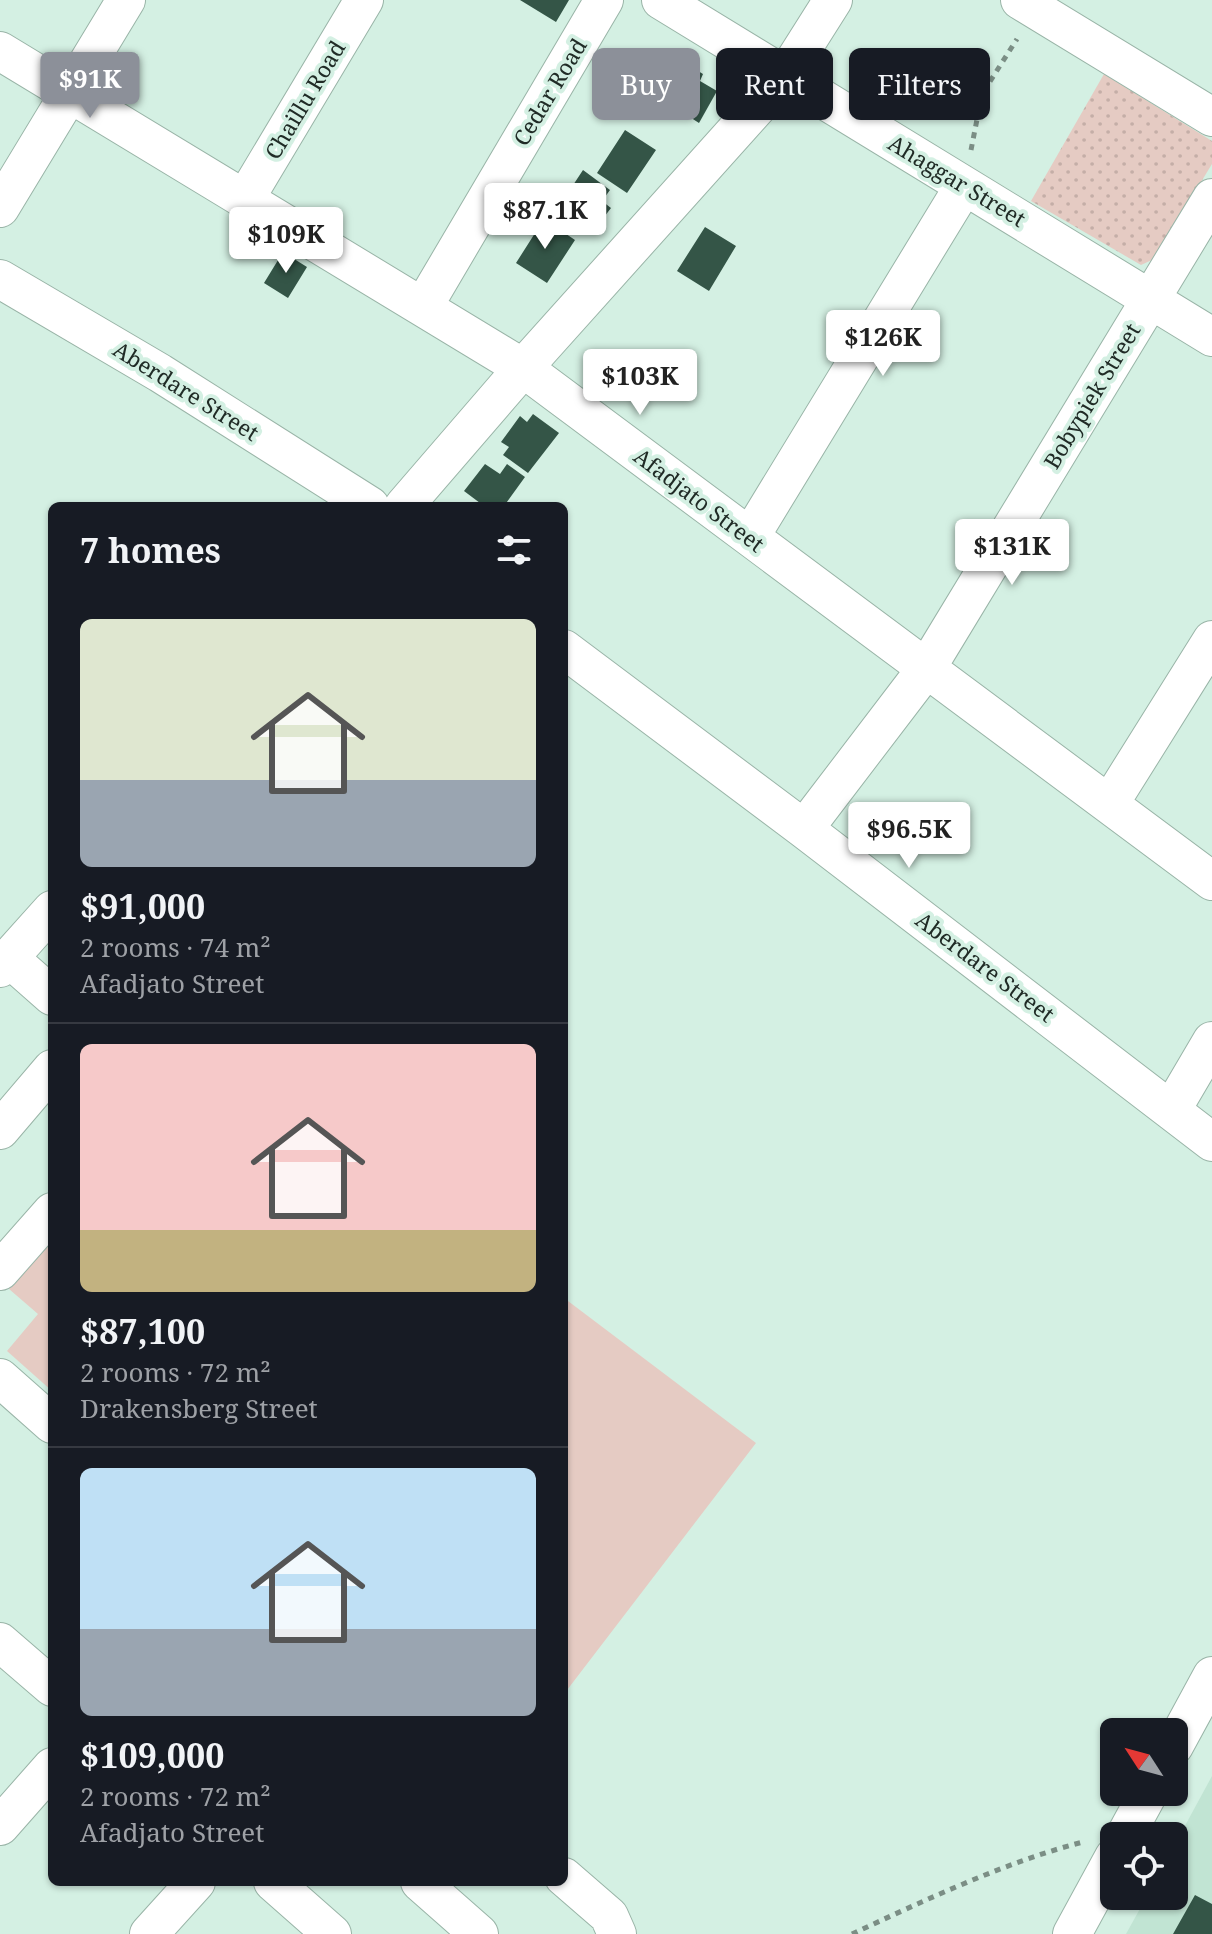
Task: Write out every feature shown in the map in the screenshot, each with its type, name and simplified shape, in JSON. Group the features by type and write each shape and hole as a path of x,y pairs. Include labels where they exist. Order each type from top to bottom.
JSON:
{"street":[{"path":"0,208 126,0"},
{"name":"Chaillu Road","path":"245,199 364,0"},
{"name":"Cedar Road","path":"423,307 604,0"},
{"name":"Ahaggar Street","path":"661,0 739,48"},
{"path":"803,48 833,0"},
{"path":"1040,5 1212,117"},
{"name":"Afadjato Street","path":"0,51 523,368 1212,881"},
{"name":"Ahaggar Street","path":"833,105 1212,337"},
{"path":"407,502 746,120"},
{"path":"750,537 964,186"},
{"name":"Bobypiek Street","path":"804,829 926,669 1212,198"},
{"name":"Aberdare Street","path":"0,279 160,373 364,502"},
{"path":"1110,803 1212,640"},
{"name":"Aberdare Street","path":"568,652 1212,1142"},
{"path":"48,915 5,963 48,993"},
{"path":"1172,1109 1212,1041"},
{"path":"0,1130 48,1081"},
{"path":"0,1271 48,1217"},
{"path":"0,1378 48,1420"},
{"path":"0,1642 48,1684"},
{"path":"1188,1720 1212,1676"},
{"path":"0,1826 48,1772"},
{"path":"1072,1934 1100,1849"},
{"path":"568,1880 609,1916 617,1934"},
{"path":"149,1934 192,1886"},
{"path":"278,1886 332,1934"},
{"path":"425,1886 479,1934"}],"path":[{"path":"964,186 982,94 1040,5"},
{"path":"852,1934 948,1891 1058,1848 1100,1849"}],"shaded area":[{"path":"1104,74 1212,141 1212,164 1154,259 1141,265 1031,201"},
{"path":"48,1245 48,1387 7,1351 38,1314 9,1289"},
{"path":"568,1301 756,1443 568,1689"},
{"path":"1212,1776 1212,1934 1126,1934 1139,1910 1188,1910 1187,1822"}],"building":[{"path":"520,0 569,0 556,22"},
{"path":"700,81 716,93 699,123 694,120 700,120"},
{"path":"625,130 656,150 627,193 597,173"},
{"path":"583,170 610,190 602,201 611,208 598,225 591,221 582,233 554,214"},
{"path":"544,219 575,240 547,283 516,263"},
{"path":"705,227 736,246 709,291 677,271"},
{"path":"283,252 307,267 288,298 264,283"},
{"path":"533,414 559,433 528,473 503,455 509,447 501,442 520,416 527,422"},
{"path":"485,464 500,474 507,464 525,477 507,502 479,502 464,491"},
{"path":"1195,1895 1212,1904 1212,1934 1173,1934"}]}
